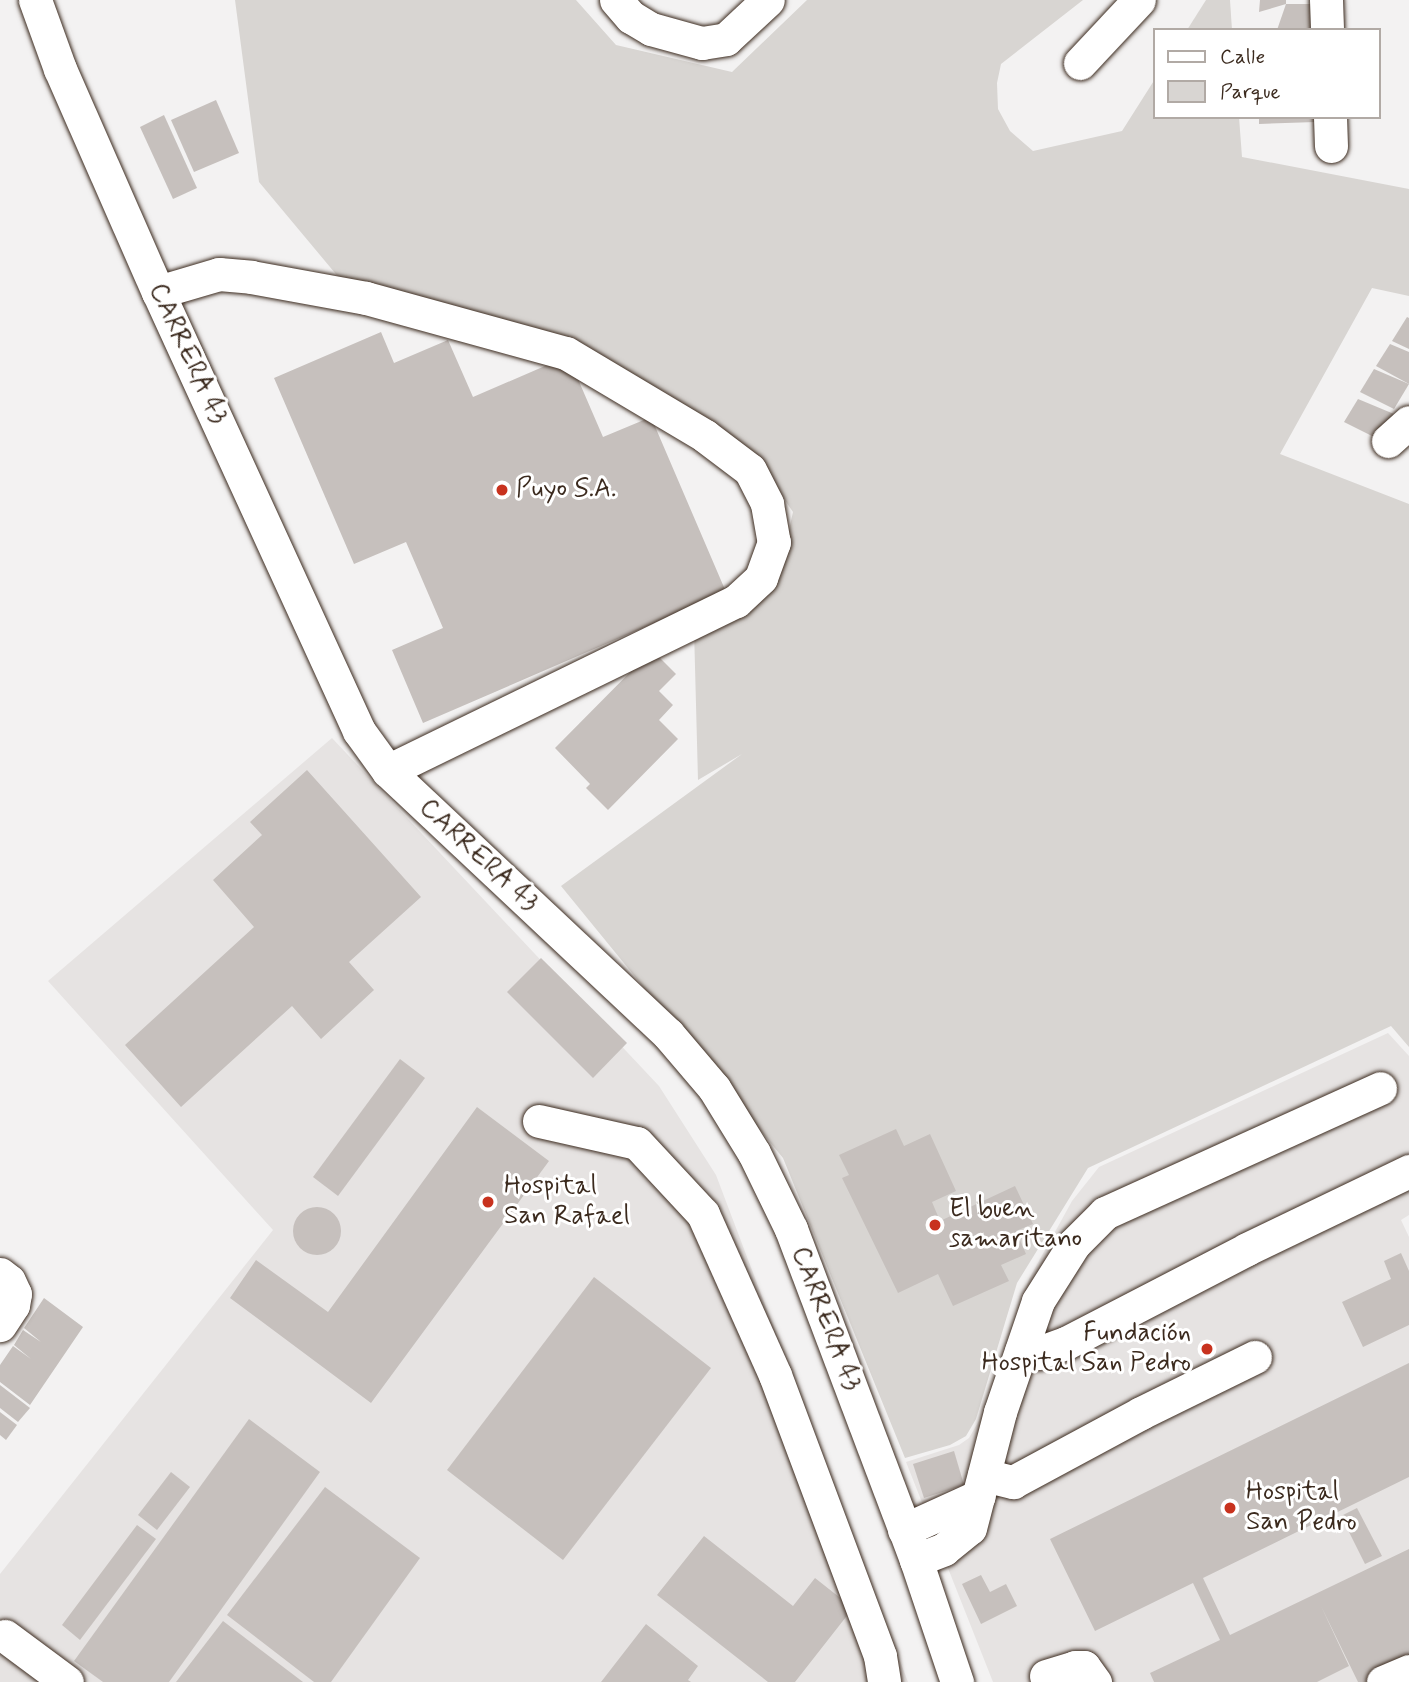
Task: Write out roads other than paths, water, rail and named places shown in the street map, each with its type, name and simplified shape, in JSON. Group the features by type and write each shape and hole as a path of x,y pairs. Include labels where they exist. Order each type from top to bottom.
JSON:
{"street":[{"name":"CARRERA 43","path":"35,0 60,69 158,292 359,731 388,771 668,1034 714,1088 754,1153 791,1229 916,1560 957,1682"},
{"path":"616,0 631,17 651,29 702,43 726,39 768,0"},
{"path":"1080,63 1139,0"},
{"path":"1326,0 1327,28"},
{"path":"158,292 219,274 251,277 366,298 566,353 705,436 750,470 767,504 774,542 761,578 736,601 388,771"},
{"path":"916,1560 944,1549 970,1528 1038,1301 1074,1244 1105,1213 1380,1088"},
{"path":"539,1121 637,1143 703,1214 775,1375 880,1656 884,1682"},
{"path":"1021,1351 1038,1353 1066,1343 1247,1249 1409,1171"},
{"path":"0,1274 9,1282 15,1294 13,1305 0,1325"},
{"path":"904,1530 981,1485 1013,1482 1141,1413 1255,1357"},
{"path":"5,1636 67,1682"},
{"path":"1046,1676 1075,1667 1084,1668 1095,1682"},
{"path":"1383,1682 1409,1671"}],"place":[{"name":"Puyo S.A.","path":"502,490"},
{"name":"Hospital San Rafael","path":"488,1202"},
{"name":"El buen samaritano","path":"935,1225"},
{"name":"Fundación Hospital San Pedro","path":"1207,1349"},
{"name":"Hospital San Pedro","path":"1230,1508"}]}
